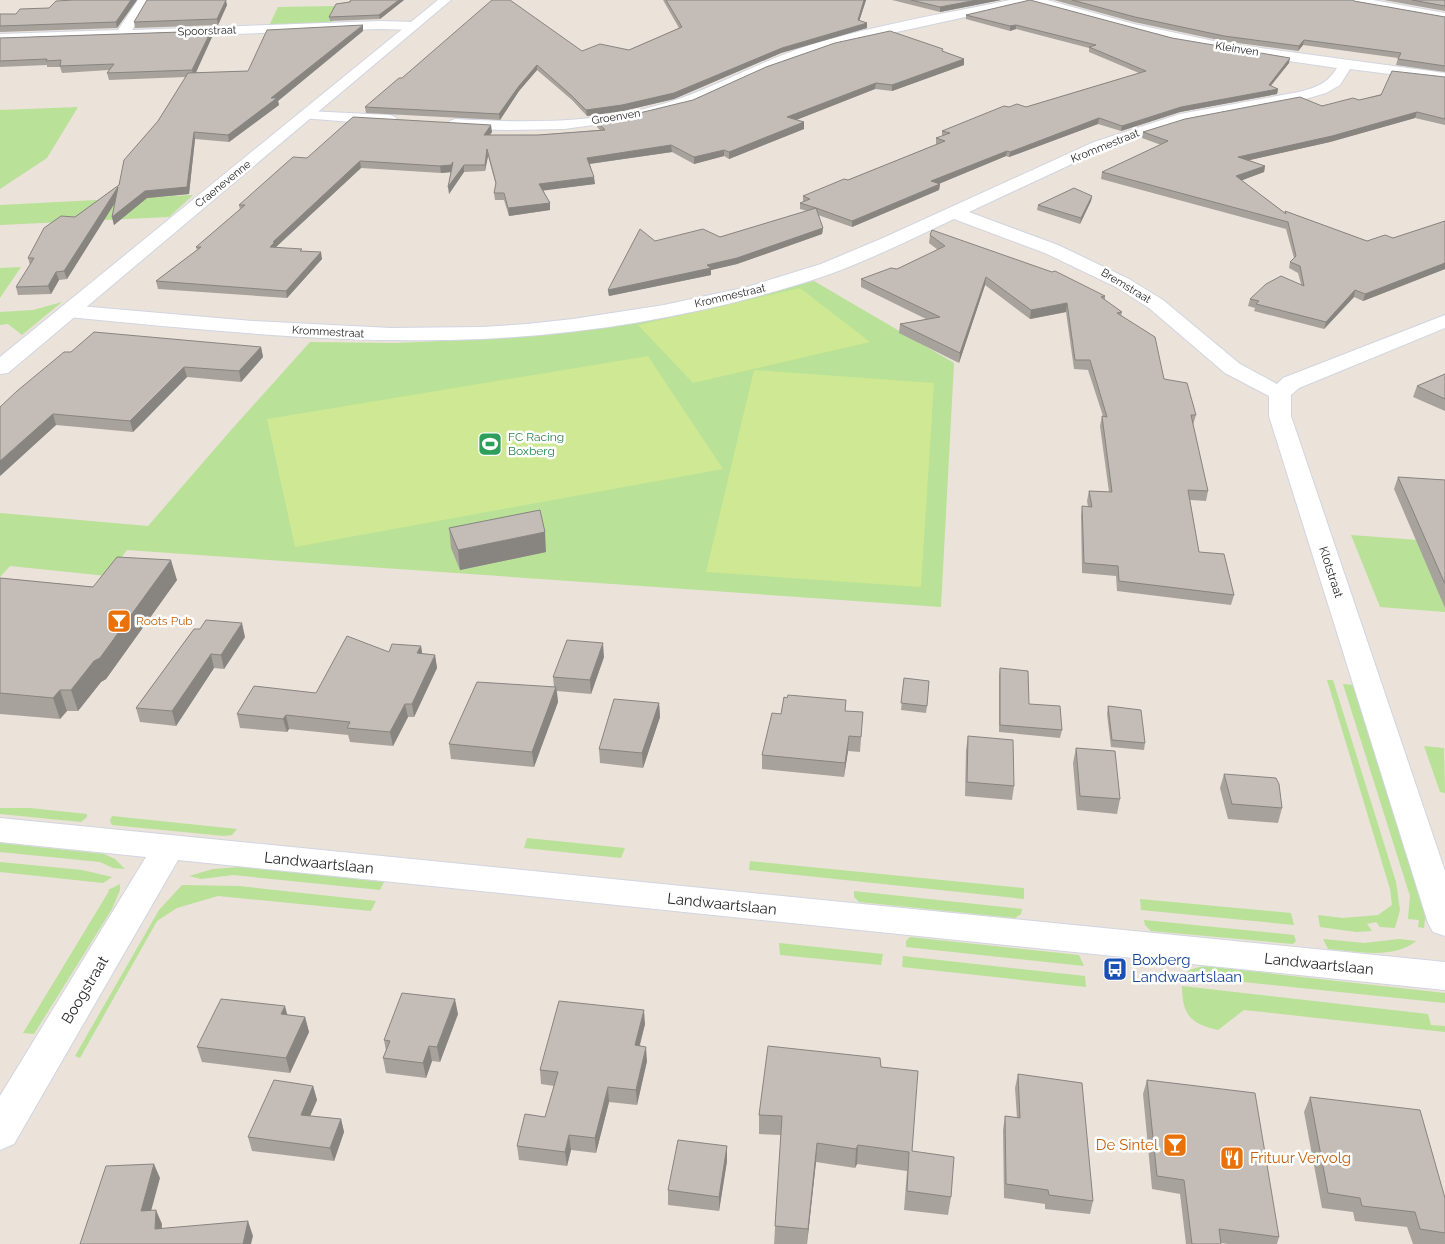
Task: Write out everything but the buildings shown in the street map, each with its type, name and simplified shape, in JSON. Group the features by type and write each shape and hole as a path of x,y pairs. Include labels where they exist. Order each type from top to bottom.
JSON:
{"street":[{"path":"123,34 144,0"},
{"name":"Craenevenne","path":"0,368 445,0"},
{"name":"Groenven","path":"444,123 525,126 576,123 626,116 668,107 705,95 788,57 833,43 1027,0"},
{"name":"Kleinven","path":"1034,0 1132,28 1193,41 1445,77"},
{"path":"1353,0 1445,17"},
{"name":"Spoorstraat","path":"0,38 370,25 414,26"},
{"name":"Krommestraat","path":"68,311 274,329 362,334 439,334 567,324 631,317 679,308 798,278 874,249 1100,145 1129,135 1180,119 1302,96 1321,90 1336,82 1346,64"},
{"path":"307,115 406,121"},
{"name":"Bremstraat","path":"954,213 1039,244 1094,267 1174,316 1227,364 1242,375 1280,393"},
{"path":"1280,393 1290,382 1445,321"},
{"name":"Klotstraat","path":"1280,393 1280,416 1445,923"},
{"name":"Landwaartslaan","path":"0,830 1445,976"},
{"name":"Boogstraat","path":"0,1132 168,848"}],"green space":[{"path":"337,6 332,24 269,26 278,7"},
{"path":"78,107 47,158 0,189 0,110"},
{"path":"193,195 169,217 0,225 0,205"},
{"path":"21,267 0,298 0,268"},
{"path":"814,281 954,363 941,607 127,550 107,576 10,566 0,577 0,513 148,526 310,342 395,343 487,339 617,324 694,312"},
{"path":"800,288 870,342 693,383 638,325"},
{"path":"62,302 22,335 8,324 0,325 0,312 33,310"},
{"name":"FC Racing Boxberg","path":"648,356 723,469 295,547 267,419"},
{"path":"754,370 934,383 921,587 706,572"},
{"path":"1351,535 1445,542 1445,612 1380,607"},
{"path":"1327,680 1333,680 1396,882 1400,910 1395,928 1380,927 1376,922 1367,924 1372,931 1356,932 1320,927 1318,915 1343,918 1378,915 1392,905 1390,889"},
{"path":"1343,684 1354,685 1426,910 1424,928 1418,927 1419,920 1408,919 1410,896"},
{"path":"1424,746 1444,748 1445,793 1440,792"},
{"path":"0,808 30,808 87,814 87,817 81,822 0,814"},
{"path":"112,816 237,829 232,835 224,836 112,825 110,821"},
{"path":"527,838 625,848 621,858 524,848"},
{"path":"0,843 104,854 115,859 125,869 113,868 100,862 0,852"},
{"path":"750,861 1024,888 1024,899 749,870"},
{"path":"0,862 82,870 112,877 103,883 0,872"},
{"path":"240,867 384,882 380,890 233,875 201,879 189,876 213,869"},
{"path":"120,884 120,890 112,909 34,1034 23,1033 108,890"},
{"path":"182,885 239,886 376,901 371,911 218,896 177,908 157,921 80,1058 75,1056 159,910"},
{"path":"854,891 1022,909 1021,914 1015,918 859,902 854,897"},
{"path":"1140,899 1291,913 1294,925 1141,910"},
{"path":"1144,920 1294,935 1296,941 1293,944 1151,931 1145,925"},
{"path":"910,937 1079,955 1084,966 906,947 906,941"},
{"path":"1323,939 1364,943 1399,939 1416,941 1396,951 1374,953 1328,949"},
{"path":"779,943 883,954 881,965 780,955"},
{"path":"903,956 1085,976 1086,987 902,967"},
{"path":"1204,966 1445,993 1445,1003 1185,976 1189,970"},
{"path":"1182,986 1428,1014 1431,1025 1445,1026 1445,1032 1244,1010 1218,1030 1201,1025 1190,1017 1184,1004"}],"place":[{"name":"FC Racing Boxberg","path":"490,444"},
{"name":"Roots Pub","path":"119,621"},
{"name":"Boxberg Landwaartslaan","path":"1115,969"},
{"name":"De Sintel","path":"1175,1145"},
{"name":"Frituur Vervolg","path":"1232,1158"}]}
